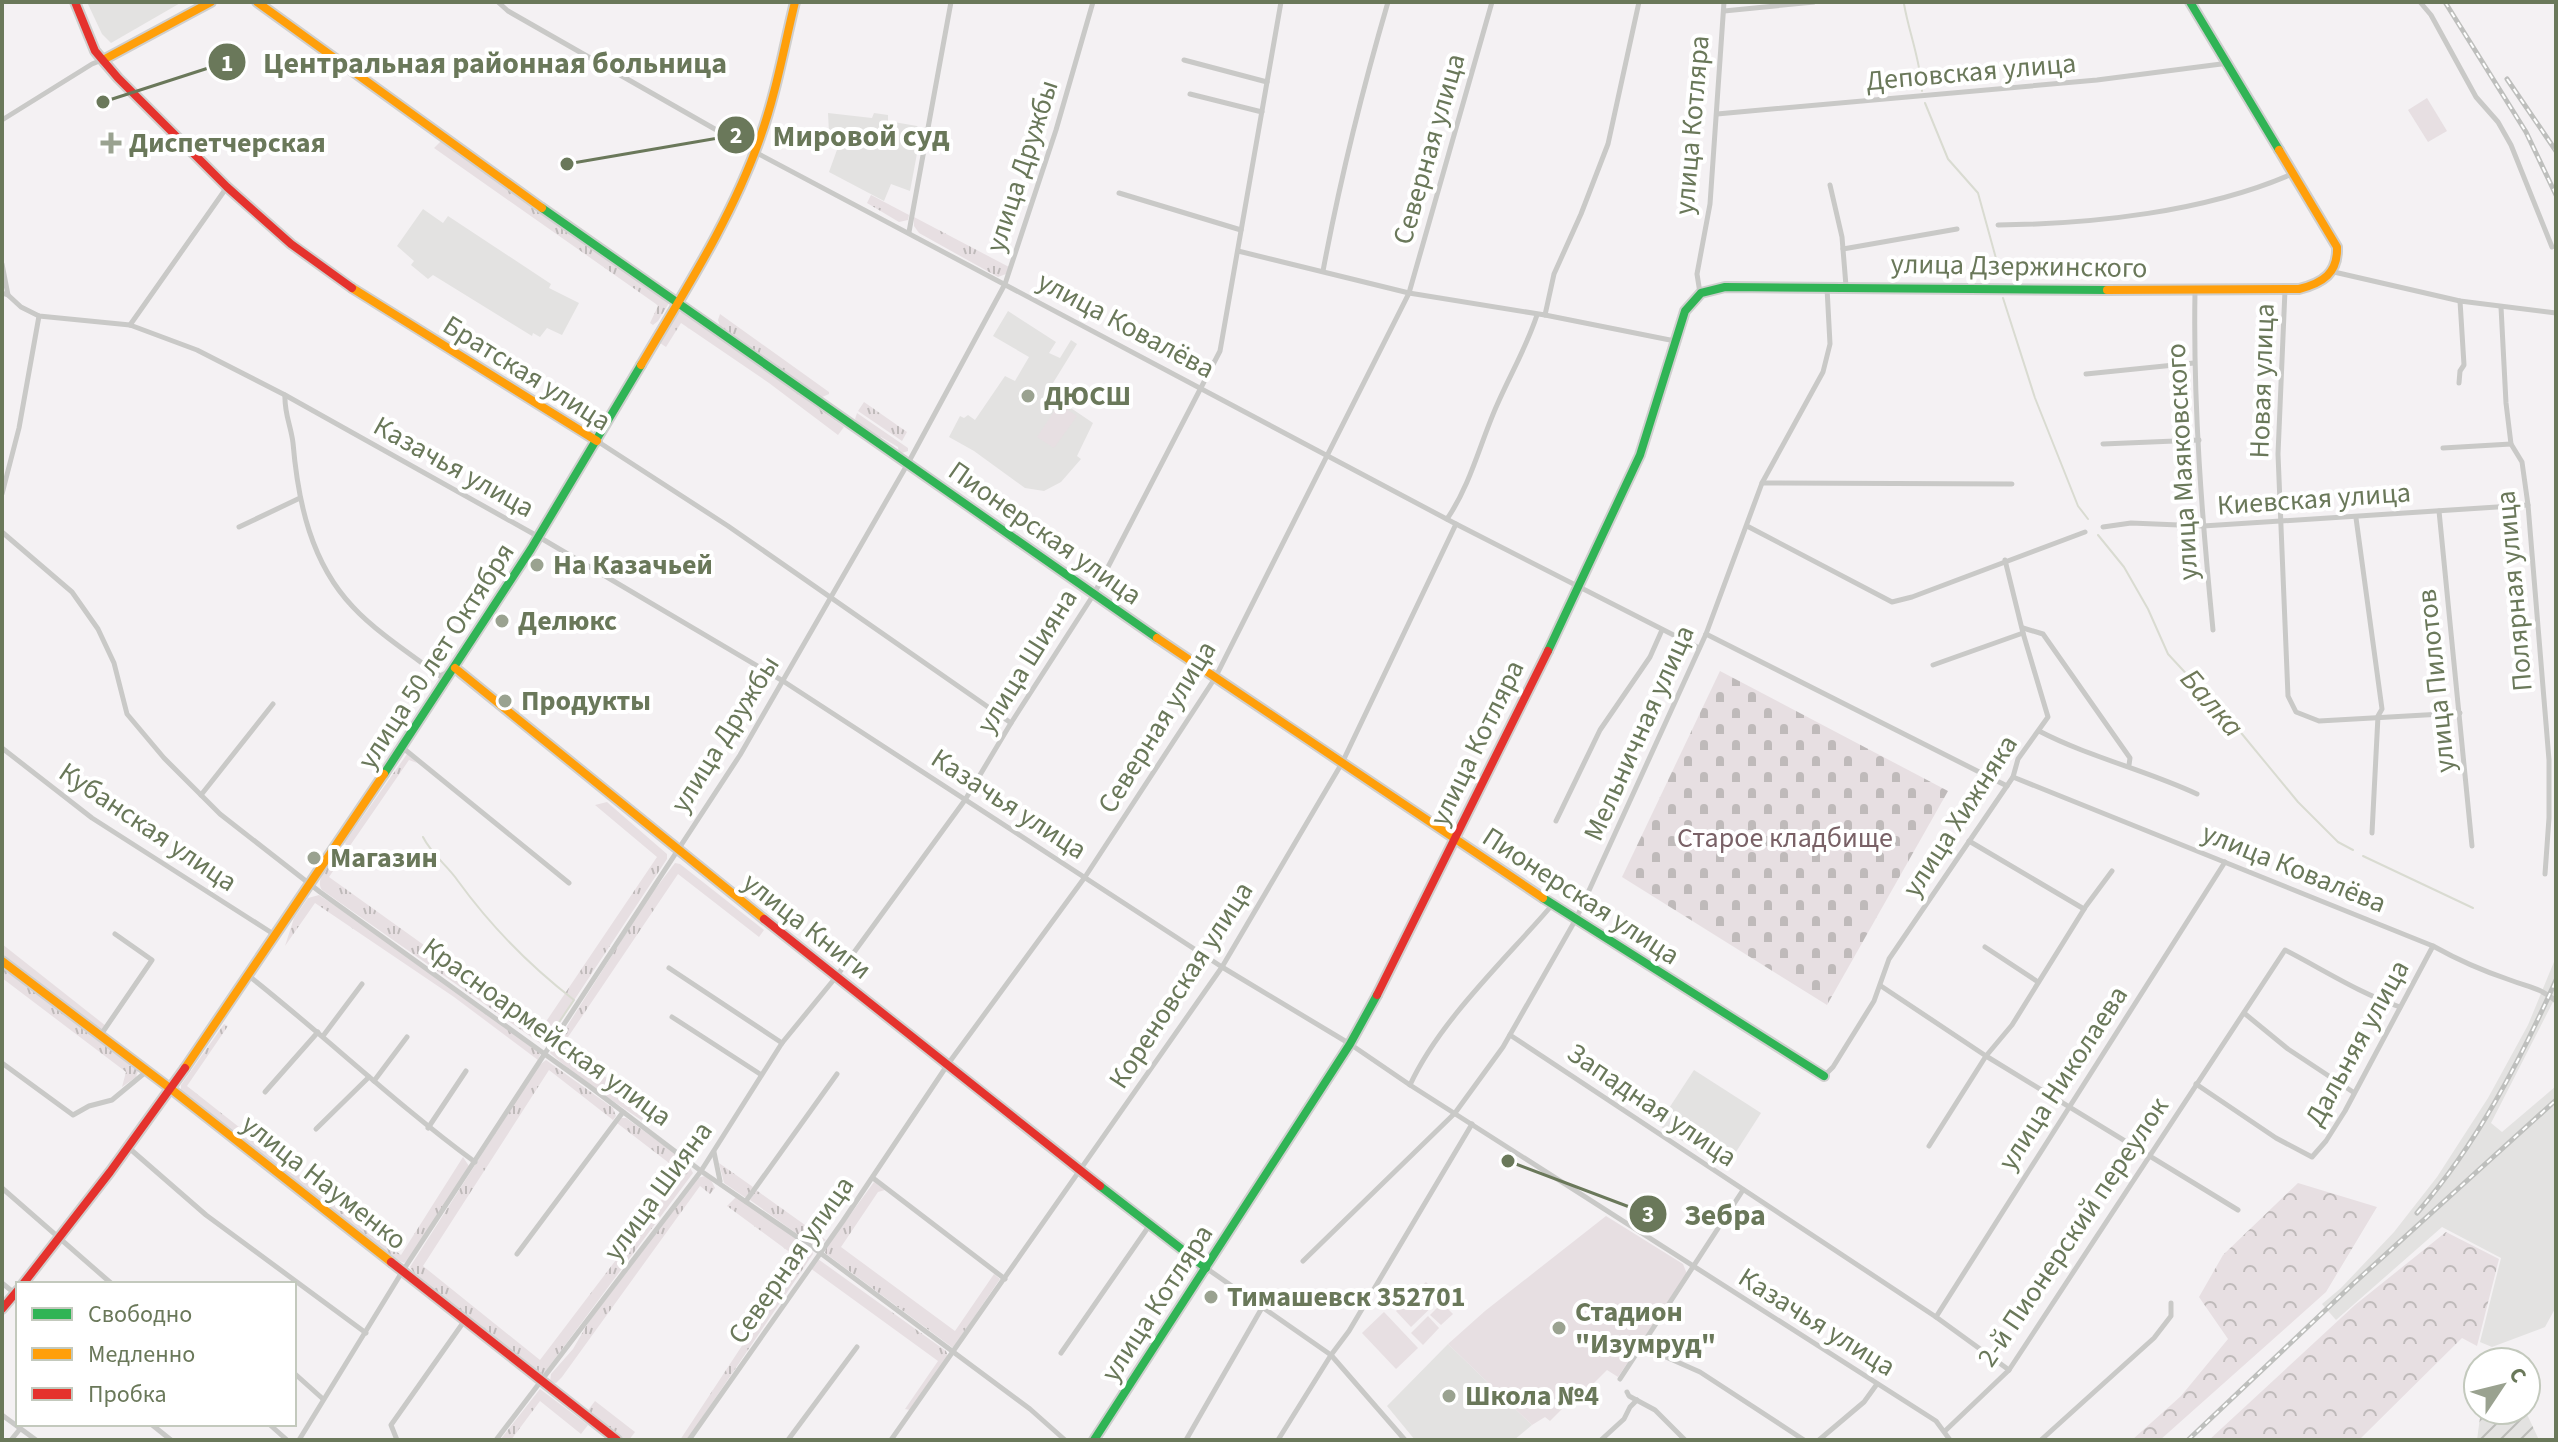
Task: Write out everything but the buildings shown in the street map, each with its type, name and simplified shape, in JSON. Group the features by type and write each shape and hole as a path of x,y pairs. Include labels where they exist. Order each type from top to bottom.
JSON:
{"main road":[{"name":"Братская улица","path":"75,2 91,41 103,60 135,96 227,187 291,244 367,299 597,441"},
{"path":"103,60 211,2"},
{"name":"Пионерская улица","path":"257,2 423,125 1215,678 1454,840 1824,1076"},
{"name":"улица 50 лет Октября","path":"25,1282 129,1148 249,976 403,748 597,441 732,203 755,152 795,2"},
{"path":"2190,2 2337,247 2339,259 2334,272"},
{"name":"улица Дзержинского","path":"1700,293 1709,288 1725,287 1827,286 2195,291 2285,289 2316,285 2334,272"},
{"name":"улица Котляра","path":"1094,1440 1350,1044 1385,981 1579,587 1640,455 1685,311 1691,299 1700,293"},
{"name":"улица Книги","path":"455,668 676,850 1206,1268"},
{"name":"улица Науменко","path":"2,961 171,1089 617,1440"},
{"path":"2,1309 16,1294"}],"street":[{"name":"улица Ковалёва","path":"498,2 508,11 755,152 1456,524 1699,648"},
{"path":"909,232 951,2"},
{"name":"улица Дружбы","path":"299,1440 402,1272 740,755 907,465 1005,284 1056,130 1093,2"},
{"name":"улица Шияна","path":"496,1440 701,1171 782,1043 836,977 965,800 1094,594 1220,351 1281,2"},
{"path":"1323,271 1339,185 1388,2"},
{"name":"Северная улица","path":"689,1440 743,1366 948,1064 1085,877 1215,678 1409,293 1492,2"},
{"path":"1447,519 1458,504 1496,408 1541,315 1554,274 1608,144 1639,2"},
{"name":"улица Котляра","path":"1700,293 1697,274 1710,204 1724,2"},
{"path":"1724,11 1814,2"},
{"path":"2420,2 2431,15 2476,97 2498,122 2511,145 2552,247"},
{"path":"2,120 103,60"},
{"path":"1184,60 1267,82"},
{"name":"Деповская улица","path":"1717,114 2025,88 2229,63"},
{"path":"1190,94 1262,112"},
{"path":"1998,225 2119,219 2263,187 2292,174"},
{"path":"1830,185 1843,249 1846,286"},
{"path":"130,325 227,187"},
{"path":"1119,193 1241,230"},
{"path":"1843,249 1957,229"},
{"path":"1238,251 1409,293 1675,341"},
{"path":"2,264 5,294"},
{"path":"2334,272 2460,301 2556,313"},
{"name":"Мельничная улица","path":"1303,1261 1455,1113 1510,1035 1576,919 1706,634 1762,483 1823,372 1830,344 1827,286"},
{"name":"Новая улица","path":"2285,289 2278,454 2288,696 2296,712 2319,721 2378,716"},
{"name":"улица Маяковского","path":"2195,291 2194,363 2203,526 2213,630"},
{"name":"Казачья улица","path":"5,294 39,316 130,325 197,350 285,395 539,537 783,681 1222,967 1350,1044 1936,1421 1950,1440"},
{"path":"2459,383 2464,365 2460,301"},
{"name":"Полярная улица","path":"2501,307 2511,444 2522,462 2528,505 2549,760 2545,874"},
{"path":"2,494 19,428 39,316"},
{"path":"2086,374 2194,363"},
{"name":"улица Книги","path":"285,395 284,410 292,439 294,472 300,498 309,534 329,577 354,608 440,676 455,668"},
{"path":"2103,444 2199,440"},
{"name":"Братская улица","path":"597,441 1011,723"},
{"path":"2443,448 2511,444"},
{"path":"1762,483 2012,484"},
{"path":"239,527 300,498"},
{"name":"Киевская улица","path":"2103,527 2131,523 2203,526 2281,522 2528,505"},
{"name":"улица Пилотов","path":"2439,511 2472,846"},
{"path":"2356,518 2382,709 2378,716 2372,833"},
{"name":"Кореновская улица","path":"891,1440 1222,967 1342,763 1456,524"},
{"path":"1747,526 1892,602 2085,532"},
{"name":"Красноармейская улица","path":"2,532 72,592 98,629 114,663 127,714 164,758 220,814 701,1171 819,1252 1030,1409 1065,1440"},
{"name":"улица Хижняка","path":"1824,1076 1833,1067 1881,986 1889,959 2013,777 2018,759 2048,717 2005,560"},
{"path":"1556,821 1600,730 1650,657 1662,630"},
{"path":"1933,665 2023,631 2043,634 2130,758 2129,765"},
{"path":"1706,634 2007,786"},
{"path":"201,795 273,704"},
{"path":"2378,716 2460,713"},
{"path":"2039,731 2061,743 2129,765 2197,794"},
{"name":"Кубанская улица","path":"2,748 92,818 275,935"},
{"path":"403,748 569,883"},
{"name":"улица Ковалёва","path":"2013,777 2433,946 2459,961 2540,989 2556,1001"},
{"path":"1969,841 2084,909"},
{"name":"улица Николаева","path":"1936,1317 2225,862"},
{"path":"1929,1146 1986,1056 2012,1025 2084,909 2112,871"},
{"path":"1410,1085 1418,1068 1464,1004 1553,904"},
{"path":"100,1036 152,960 115,934"},
{"name":"Дальняя улица","path":"2312,1157 2326,1141 2433,946"},
{"path":"1985,947 2038,982"},
{"name":"2-й Пионерский переулок","path":"1945,1431 2009,1370 2285,950 2349,987 2400,1007"},
{"path":"669,968 782,1043"},
{"path":"249,976 428,1128 475,1162"},
{"path":"265,1092 321,1034 362,984"},
{"path":"1881,986 1986,1056 2238,1210"},
{"path":"2244,1013 2288,1049 2353,1092"},
{"path":"672,1017 760,1074"},
{"name":"Западная улица","path":"1510,1035 1936,1317 2009,1370"},
{"path":"316,1129 371,1079 407,1037"},
{"path":"2,1063 73,1115 90,1105 112,1100 147,1071"},
{"path":"428,1128 466,1071"},
{"path":"746,1201 837,1074"},
{"name":"2-й Пионерский переулок","path":"2196,1084 2276,1138 2312,1157"},
{"path":"517,1254 623,1112"},
{"path":"1278,1440 1349,1331 1472,1124"},
{"path":"129,1148 206,1215 366,1333"},
{"path":"714,1151 723,1186"},
{"path":"873,1177 1005,1279"},
{"path":"2,1188 110,1282"},
{"path":"1620,1379 1743,1190"},
{"path":"1061,1353 1149,1226"},
{"name":"улица Книги","path":"1206,1268 1331,1355 1405,1440"},
{"path":"2041,1440 2154,1338 2171,1316 2171,1303"},
{"path":"1186,1440 1263,1306"},
{"path":"397,1440 391,1425 466,1320"},
{"path":"788,1440 857,1347"},
{"path":"1666,1357 1700,1372 1804,1440"},
{"path":"296,1375 323,1399"},
{"path":"1819,1440 1855,1410 1877,1384"},
{"path":"1627,1392 1655,1410 1685,1440"},
{"path":"1601,1440 1624,1419 1637,1400"},
{"path":"16,1426 36,1440"},
{"path":"154,1426 171,1440"},
{"path":"271,1426 287,1440"},
{"path":"11,1440 20,1429"}],"shaded area":[{"path":"87,2 182,2 111,43 102,34"},
{"path":"828,113 872,118 874,113 888,115 888,121 917,126 921,132 910,191 891,184 884,201 829,172 838,147 825,142 829,133"},
{"path":"423,209 443,223 448,216 551,284 549,288 579,303 562,335 547,328 540,337 533,333 532,336 433,275 428,279 411,265 414,261 397,246"},
{"name":"ДЮСШ","path":"1008,311 1056,342 1049,353 1060,358 1071,340 1077,344 1053,383 1065,389 1062,402 1093,423 1077,456 1081,459 1061,482 1044,491 1025,488 949,437 960,416 964,418 968,415 975,420 1005,376 1015,381 1029,357 993,336"},
{"path":"2556,957 2556,994 2553,1002 2491,1123 2502,1132 2556,1086 2556,1307 2545,1327 2495,1346 2480,1342 2501,1258 2442,1227 2336,1320 2322,1304 2394,1232 2437,1177 2488,1098 2528,1025"},
{"path":"1694,1070 1761,1113 1725,1169 1658,1125"},
{"name":"Школа №4","path":"1448,1344 1532,1425 1514,1440 1415,1440 1387,1406"},
{"path":"2479,1426 2532,1426 2539,1440 2477,1440"}],"green space":[{"path":"2427,98 2447,131 2428,142 2408,110"},
{"path":"440,142 667,299 669,303 658,321 653,325 650,323 658,306 656,304 434,148"},
{"path":"871,195 909,215 908,220 899,222 867,203"},
{"path":"914,217 1009,267 1006,274 998,277 919,233 914,226"},
{"path":"678,312 685,313 844,427 838,435 681,323 666,347 660,343"},
{"path":"720,314 829,394 820,398 720,326"},
{"path":"864,402 907,432 902,441 858,411"},
{"path":"1059,404 1077,416 1054,448 1037,437"},
{"path":"857,413 908,448 908,451 899,454 898,447 859,425 855,419"},
{"name":"Старое кладбище","path":"1720,671 1948,791 1827,1005 1622,877"},
{"path":"407,754 417,763 409,760 347,850 345,842"},
{"path":"607,802 667,854 667,859 544,1046 320,886 327,868 338,856 344,855 329,877 541,1029 657,857 595,805"},
{"path":"675,863 764,930 759,937 678,874 562,1046 655,1112 647,1124 582,1080 550,1053 649,897"},
{"path":"319,895 387,940 541,1053 538,1060 454,997 315,903 285,946 294,918 308,898"},
{"path":"2,944 106,1026 101,1032 2,956"},
{"path":"2,964 135,1066 138,1071 136,1077 122,1087 126,1072 2,978"},
{"path":"224,1024 228,1026 187,1086 401,1255 463,1157 469,1166 404,1263 391,1257 181,1093 181,1085"},
{"path":"546,1060 613,1108 616,1116 613,1120 549,1070 423,1266 540,1360 682,1173 617,1123 621,1118 626,1118 687,1162 693,1173 542,1376 472,1324 410,1267 538,1066"},
{"path":"719,1163 753,1187 746,1198 724,1183"},
{"path":"705,1176 715,1188 710,1194 700,1186 562,1377 556,1383 550,1382 551,1374 573,1349 588,1323 697,1178"},
{"path":"874,1182 885,1190 878,1192 841,1247 955,1331 994,1274 1000,1279 953,1348 825,1253"},
{"path":"2298,1183 2377,1207 2326,1292 2160,1440 2132,1440 2181,1396 2228,1339 2199,1297 2223,1255"},
{"path":"756,1190 826,1240 816,1246 807,1241 750,1200"},
{"path":"736,1197 811,1249 813,1254 687,1440 680,1440 799,1259 727,1206"},
{"name":"Стадион \"Изумруд\"","path":"1606,1216 1683,1264 1687,1274 1618,1377 1607,1370 1572,1405 1567,1404 1550,1421 1545,1417 1532,1425 1448,1344"},
{"path":"2446,1232 2499,1259 2477,1346 2462,1338 2359,1440 2209,1440 2355,1305"},
{"path":"818,1259 946,1351 948,1356 910,1410 905,1409 938,1361 810,1268"},
{"path":"1426,1282 1441,1298 1411,1327 1396,1311"},
{"path":"1442,1303 1453,1314 1441,1325 1430,1315"},
{"path":"1384,1312 1418,1348 1396,1369 1362,1333"},
{"path":"1428,1316 1439,1328 1423,1345 1411,1333"},
{"path":"540,1389 588,1425 581,1434 540,1401 511,1440 500,1440"},
{"path":"595,1401 635,1432 629,1440 620,1440 586,1413"}],"waterway":[{"name":"Балка","path":"1904,4 1922,91"},
{"name":"Балка","path":"1925,103 1948,159 1978,193 2000,273"},
{"name":"Балка","path":"2003,298 2035,398 2078,506 2088,519"},
{"name":"Балка","path":"2098,535 2124,567 2148,609 2168,654 2242,734 2298,802 2338,842 2353,850"},
{"path":"423,837 497,929 574,1000 545,1043"},
{"name":"Балка","path":"2363,856 2473,908"}],"railway":[{"path":"2445,2 2526,132 2556,195"},
{"path":"2507,79 2556,151"},
{"path":"2417,1213 2478,1131 2527,1042 2556,980"},
{"path":"2188,1440 2353,1284 2556,1100"}],"traffic: fast":[{"path":"2190,2 2279,150"},
{"path":"542,208 1157,638"},
{"path":"1548,651 1640,455 1685,311 1701,293 1725,287 2107,290"},
{"path":"384,774 531,549 641,365"},
{"path":"1543,898 1824,1076"},
{"path":"1094,1440 1350,1044 1377,995"},
{"path":"1100,1186 1206,1268"}],"traffic: slow":[{"path":"103,60 211,2"},
{"path":"257,2 542,208"},
{"path":"641,365 706,254 749,168 771,105 795,2"},
{"path":"2107,290 2299,289 2327,276 2335,264 2337,247 2279,150"},
{"path":"352,288 597,441"},
{"path":"1157,638 1543,898"},
{"path":"455,668 764,919"},
{"path":"185,1068 384,774"},
{"path":"2,961 391,1262"}],"traffic: jam":[{"path":"75,2 95,51 118,78 227,187 291,244 352,288"},
{"path":"1377,995 1548,651"},
{"path":"764,919 1100,1186"},
{"path":"25,1282 185,1068"},
{"path":"391,1262 617,1440"},
{"path":"2,1309 16,1292"}],"place":[{"name":"Центральная районная больница","path":"103,102"},
{"name":"Диспетчерская","path":"111,143"},
{"name":"Мировой суд","path":"567,164"},
{"name":"ДЮСШ","path":"1028,396"},
{"name":"На Казачьей","path":"537,565"},
{"name":"Делюкс","path":"502,621"},
{"name":"Продукты","path":"505,701"},
{"name":"Магазин","path":"314,858"},
{"name":"Зебра","path":"1508,1161"},
{"name":"Тимашевск 352701","path":"1211,1297"},
{"name":"Стадион \"Изумруд\"","path":"1559,1328"},
{"name":"Школа №4","path":"1449,1396"}]}
